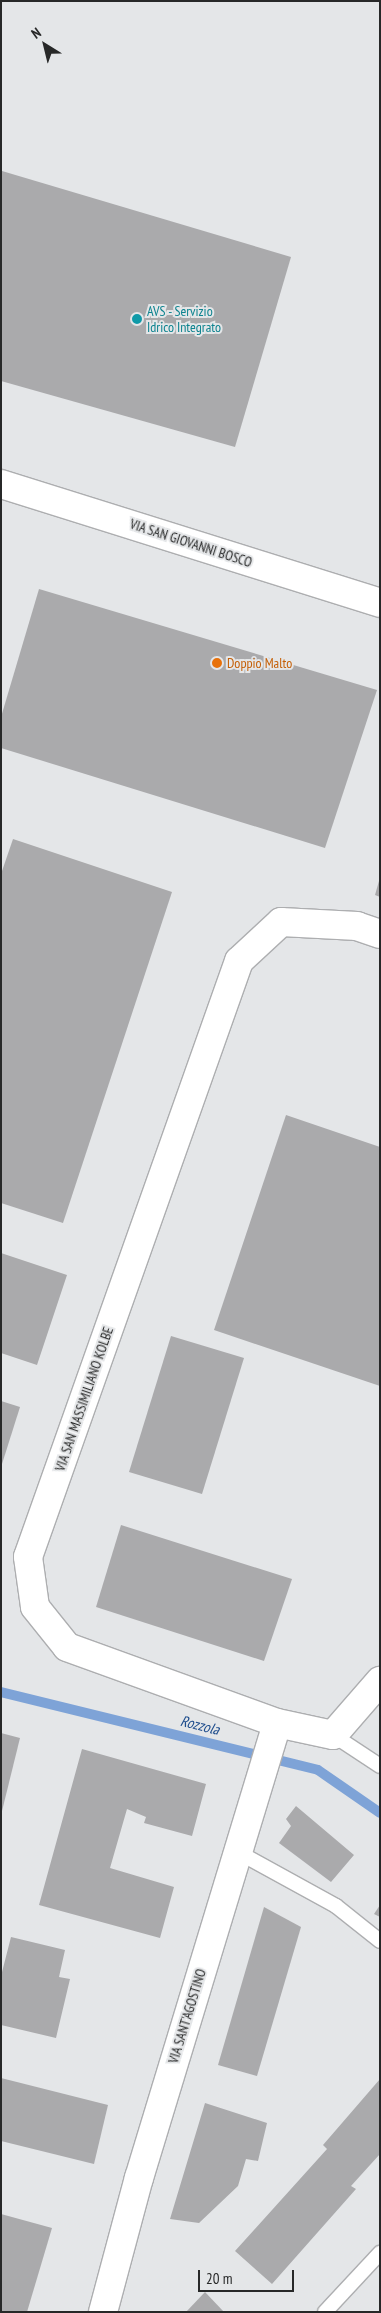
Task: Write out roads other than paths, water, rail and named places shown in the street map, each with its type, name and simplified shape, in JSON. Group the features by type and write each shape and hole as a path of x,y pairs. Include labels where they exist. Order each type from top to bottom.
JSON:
{"street":[{"name":"VIA SAN GIOVANNI BOSCO","path":"1,484 380,603"},
{"name":"VIA SAN MASSIMILIANO KOLBE","path":"333,1735 274,1735 67,1647 34,1607 28,1558 239,961 281,922 357,926 380,934"},
{"path":"333,1735 380,1681"},
{"name":"VIA SANT'AGOSTINO","path":"103,2312 236,1851 274,1735"}],"lane":[{"path":"333,1735 380,1766"},
{"path":"236,1851 336,1906 380,1942"},
{"path":"325,2312 380,2253"}],"waterway":[{"name":"Rozzola","path":"1,1692 318,1770 380,1813"}],"place":[{"name":"AVS - Servizio Idrico Integrato","path":"137,319"},
{"name":"Doppio Malto","path":"217,663"}]}
